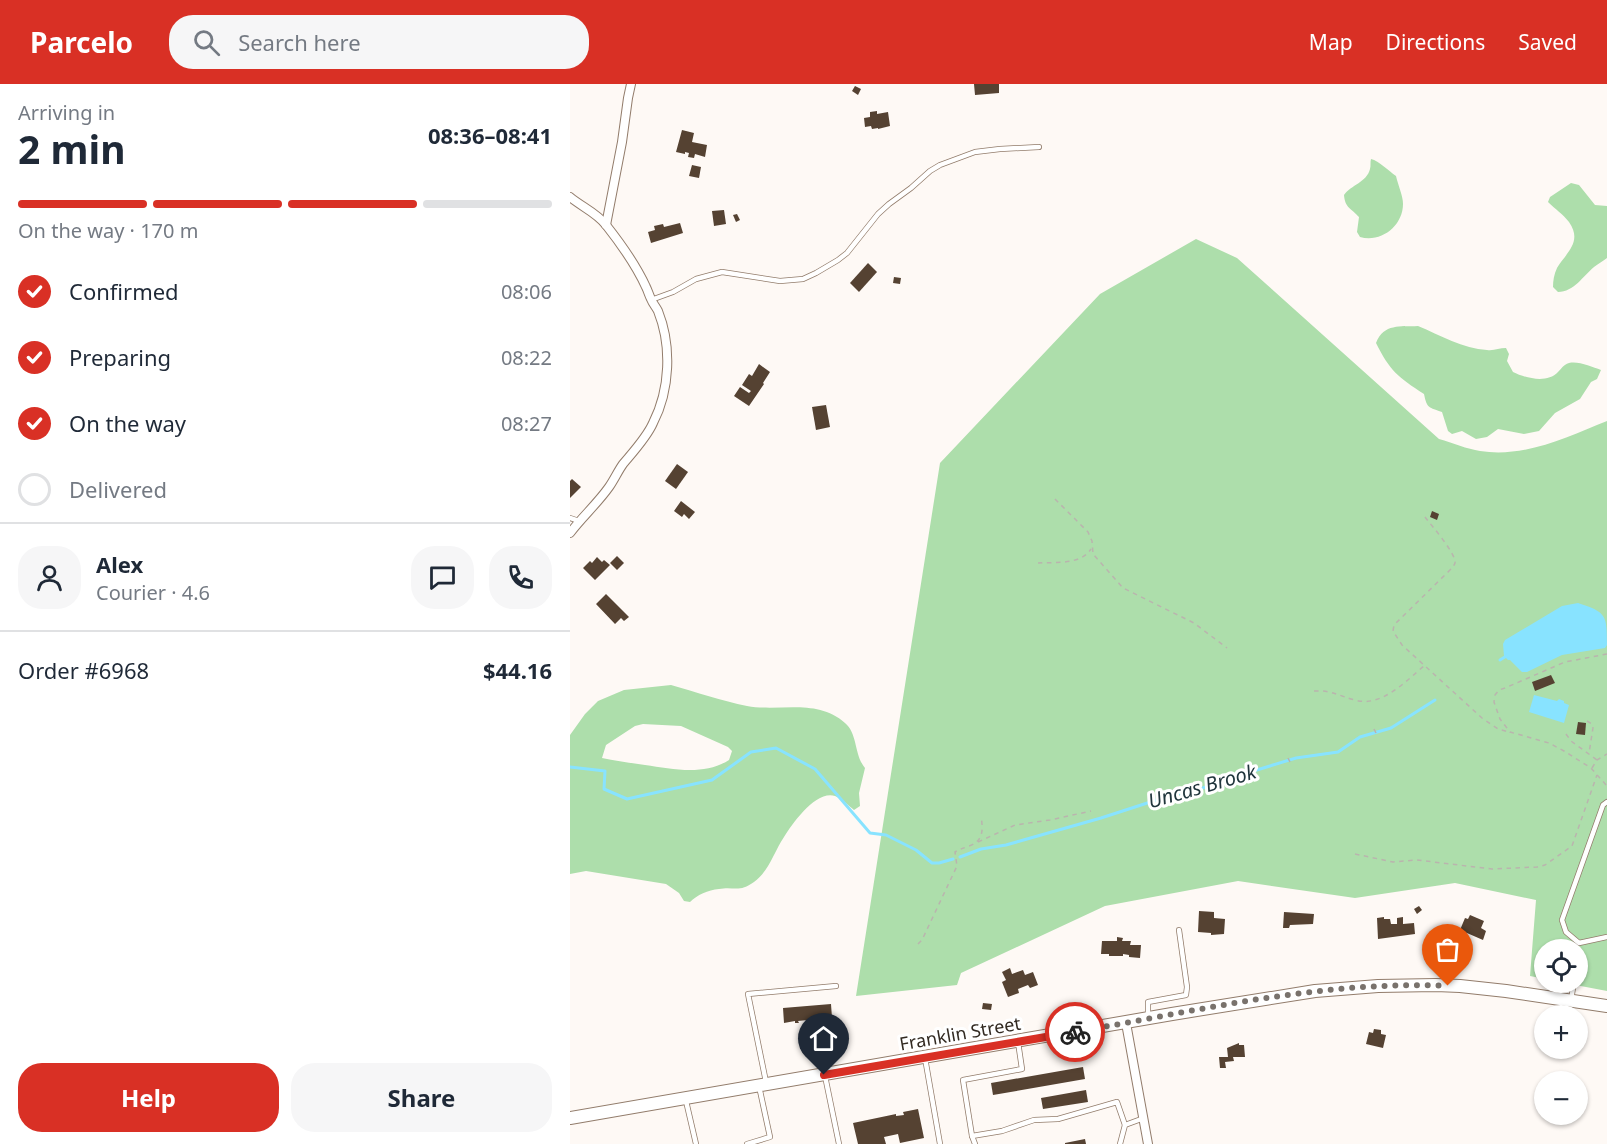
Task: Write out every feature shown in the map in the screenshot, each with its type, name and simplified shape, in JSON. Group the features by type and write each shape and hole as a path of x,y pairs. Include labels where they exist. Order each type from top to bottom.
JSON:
{"main road":[{"name":"Franklin Street","path":"570,1118 1315,991 1354,987 1460,986 1607,1006"}],"street":[{"path":"606,225 632,84"},
{"path":"570,197 606,225 625,251 646,287 665,334 667,374 662,399 653,424 589,513 574,520 570,533"},
{"path":"1126,1023 1148,1144"}],"lane":[{"path":"651,300 673,292 696,279 722,272 780,281 802,279 823,269 846,253 878,214 940,165 975,152 1039,147"},
{"path":"1574,939 1566,932 1563,920 1603,805 1607,802"},
{"path":"1148,1018 1148,1002 1186,995 1187,987 1179,930"},
{"path":"1588,942 1607,937"},
{"path":"747,1144 770,1137 748,994 836,986"},
{"path":"1571,1000 1572,993"},
{"path":"975,1144 963,1080 1022,1069 1018,1042"},
{"path":"925,1058 940,1144"},
{"path":"824,1075 840,1144"},
{"path":"685,1098 696,1144"},
{"path":"972,1136 1002,1131 1034,1120 1059,1119 1117,1102 1125,1125 1120,1144"},
{"path":"1125,1125 1144,1118"}],"path":[{"path":"1055,499 1088,532 1096,559 1124,588 1194,623 1227,648"},
{"path":"1425,517 1454,556 1455,563 1394,625 1395,637 1482,718 1498,729 1549,743 1564,751 1591,768 1607,786"},
{"path":"1038,563 1081,559 1092,548"},
{"path":"1509,732 1500,719 1494,702 1499,690 1565,662 1607,654"},
{"path":"1314,691 1331,692 1356,701 1372,701 1388,693 1424,666"},
{"path":"1587,721 1592,724 1593,728 1589,754"},
{"path":"1374,729 1377,735"},
{"path":"1566,734 1570,741 1597,760"},
{"path":"1591,768 1597,760 1607,754"},
{"path":"1288,758 1291,764"},
{"path":"1246,764 1251,780"},
{"path":"1355,854 1393,862 1417,860 1492,869 1545,865 1572,846 1597,775"},
{"path":"1153,794 1157,810"},
{"path":"918,944 957,866 956,851 1015,825 1091,811"},
{"path":"976,843 983,831 981,816"}],"green space":[{"path":"1371,159 1396,176 1403,204 1395,226 1383,235 1368,238 1360,237 1357,232 1359,217 1347,205 1344,195 1366,177"},
{"path":"1571,183 1579,185 1595,205 1607,206 1607,258 1574,286 1558,292 1553,287 1555,273 1572,247 1574,236 1569,222 1548,202 1550,197"},
{"path":"1196,239 1237,258 1439,439 1480,451 1513,452 1545,445 1607,421 1607,991 1588,987 1588,939 1534,939 1534,977 1530,976 1536,900 1455,883 1355,898 1238,881 1105,906 961,973 957,985 856,996 940,463 1100,294"},
{"path":"1418,326 1469,347 1490,350 1506,348 1509,354 1507,361 1513,372 1530,378 1548,378 1569,363 1601,370 1597,379 1591,382 1580,399 1555,413 1539,431 1524,434 1498,429 1487,437 1476,439 1462,431 1452,434 1448,431 1442,412 1429,407 1424,394 1396,373 1376,343 1383,332 1388,329"},
{"path":"671,685 747,706 810,708 834,715 845,723 852,733 865,768 859,793 860,806 854,810 835,796 828,795 820,798 793,824 767,867 754,882 740,888 724,888 707,892 690,902 684,901 679,893 666,884 586,871 570,874 570,735 598,701 624,690","holes":["643,724 681,726 728,747 732,751 729,760 709,768 688,770 602,758 606,745 635,726"]}],"water":[{"path":"1578,603 1595,609 1603,616 1607,627 1605,648 1562,655 1527,672 1522,672 1504,656 1505,640 1562,606"},
{"path":"1534,695 1557,701 1559,699 1569,705 1564,723 1529,712"}],"building":[{"path":"974,84 999,84 999,93 975,95"},
{"path":"855,86 861,89 858,95 852,91"},
{"path":"877,111 877,114 888,112 890,126 878,129 872,129 871,126 865,127 864,118 870,117 870,112"},
{"path":"682,130 694,133 692,142 707,145 705,157 695,154 694,158 688,157 689,153 676,152"},
{"path":"692,165 701,167 699,178 689,176"},
{"path":"724,210 726,224 714,226 712,211"},
{"path":"737,214 740,220 736,222 733,215"},
{"path":"680,223 683,233 651,243 648,232 655,230 654,226 663,224 664,227"},
{"path":"868,263 877,272 859,292 850,283"},
{"path":"894,277 901,278 900,284 893,283"},
{"path":"759,364 770,372 749,406 734,396 740,387 749,393 751,391 742,385 749,374 752,376"},
{"path":"826,405 830,427 816,430 812,407"},
{"path":"677,464 688,472 676,489 665,481"},
{"path":"572,479 581,487 570,498 570,481"},
{"path":"681,501 695,512 689,519 684,514 682,517 674,511"},
{"path":"1432,511 1439,514 1437,520 1430,517"},
{"path":"617,556 624,563 617,570 610,563"},
{"path":"597,557 610,565 595,580 583,568"},
{"path":"606,594 629,617 624,621 621,618 615,624 596,604"},
{"path":"1551,675 1555,683 1535,691 1532,682"},
{"path":"1578,722 1586,723 1585,735 1576,734"},
{"path":"1419,906 1422,910 1417,914 1414,909"},
{"path":"1199,911 1214,912 1214,918 1225,919 1224,934 1211,935 1211,933 1198,932"},
{"path":"1284,912 1314,914 1313,924 1290,925 1289,928 1283,928"},
{"path":"1470,915 1484,921 1481,928 1486,931 1483,940 1460,930 1465,918 1468,919"},
{"path":"1384,917 1384,919 1390,919 1391,924 1397,924 1397,918 1403,917 1403,924 1414,923 1415,934 1378,939 1377,918"},
{"path":"1117,937 1123,938 1122,941 1131,941 1130,945 1141,945 1140,958 1123,954 1123,956 1109,956 1109,954 1101,954 1102,941 1117,941"},
{"path":"1010,968 1012,974 1023,970 1025,975 1033,972 1038,985 1030,988 1028,985 1018,989 1019,993 1008,997 1002,982 1006,980 1002,972"},
{"path":"983,1003 992,1004 991,1010 982,1009"},
{"path":"831,1004 832,1018 820,1019 821,1021 817,1019 798,1021 799,1023 795,1021 784,1023 783,1008"},
{"path":"1374,1029 1381,1030 1381,1034 1386,1035 1383,1048 1366,1044 1369,1032 1373,1033"},
{"path":"1239,1043 1239,1045 1244,1045 1245,1057 1233,1057 1234,1061 1225,1062 1226,1068 1220,1068 1219,1057 1228,1057 1227,1048"},
{"path":"1083,1067 1085,1079 993,1095 991,1083"},
{"path":"1086,1090 1088,1102 1043,1109 1041,1098"},
{"path":"918,1109 924,1138 900,1143 898,1134 884,1137 886,1144 858,1144 853,1123 896,1114 896,1116 904,1115 903,1112"},
{"path":"1085,1139 1086,1144 1065,1144 1065,1143"}],"waterway":[{"name":"Uncas Brook","path":"1500,660 1508,655"},
{"name":"Uncas Brook","path":"960,857 981,849 1006,845 1172,795 1211,786 1296,758 1338,752 1360,737 1391,728 1435,700"},
{"name":"Uncas Brook","path":"570,767 605,771 604,789 627,799 712,780 751,752 776,748 815,769 870,833 886,835 916,850 932,863 953,859"}],"way so far":[{"path":"1075,1032 1315,991 1354,987 1448,986"}],"route":[{"path":"824,1075 1075,1032"}]}
